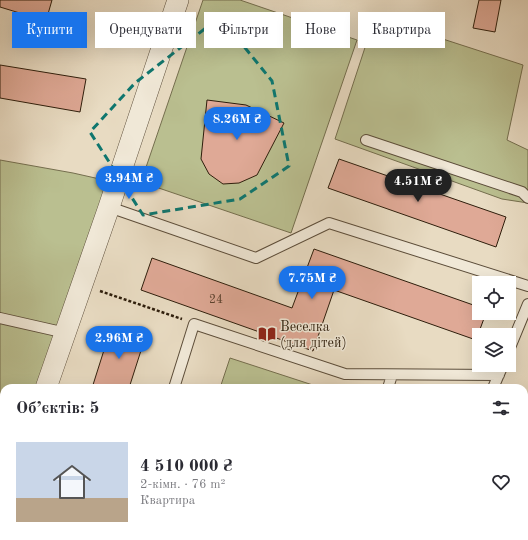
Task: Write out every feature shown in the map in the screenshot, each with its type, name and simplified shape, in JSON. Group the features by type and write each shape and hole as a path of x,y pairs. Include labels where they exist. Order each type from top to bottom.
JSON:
{"street":[{"path":"47,384 109,207 178,0"}],"lane":[{"path":"366,140 522,192 528,198"},
{"path":"109,207 256,258 329,223 528,286"},
{"path":"516,334 527,309"},
{"path":"0,318 66,333"},
{"path":"175,384 194,324 345,374 499,375"},
{"path":"495,384 500,372"},
{"path":"389,384 392,374"}],"path":[{"path":"82,284 194,324"}],"highlighted area":[{"path":"220,17 272,81 289,166 240,199 143,215 90,132 135,83"}],"green space":[{"path":"203,0 240,0 275,12 204,12 204,48 283,48 283,15 291,17 291,48 350,48 350,38 357,40 291,233 141,182 187,48 196,48 196,21"},
{"path":"445,40 523,65 507,140 528,150 528,203 502,199 335,139 365,48 445,48"},
{"path":"0,160 113,182 37,384 0,384"},
{"path":"230,358 310,384 221,384"}],"building":[{"path":"0,0 52,0 49,12 16,12 0,7"},
{"path":"479,0 501,0 495,32 473,28"},
{"path":"0,65 86,79 80,112 0,98"},
{"path":"207,100 246,105 284,123 257,175 239,183 223,184 209,174 201,159"},
{"path":"339,159 506,217 496,247 328,188"},
{"path":"314,249 472,305 472,320 483,320 480,328 472,328 472,339 334,290 313,351 141,290 152,258 292,308"},
{"path":"111,328 145,338 130,384 93,384"}],"place":[{"name":"Веселка (для дітей)","path":"267,334"}]}
